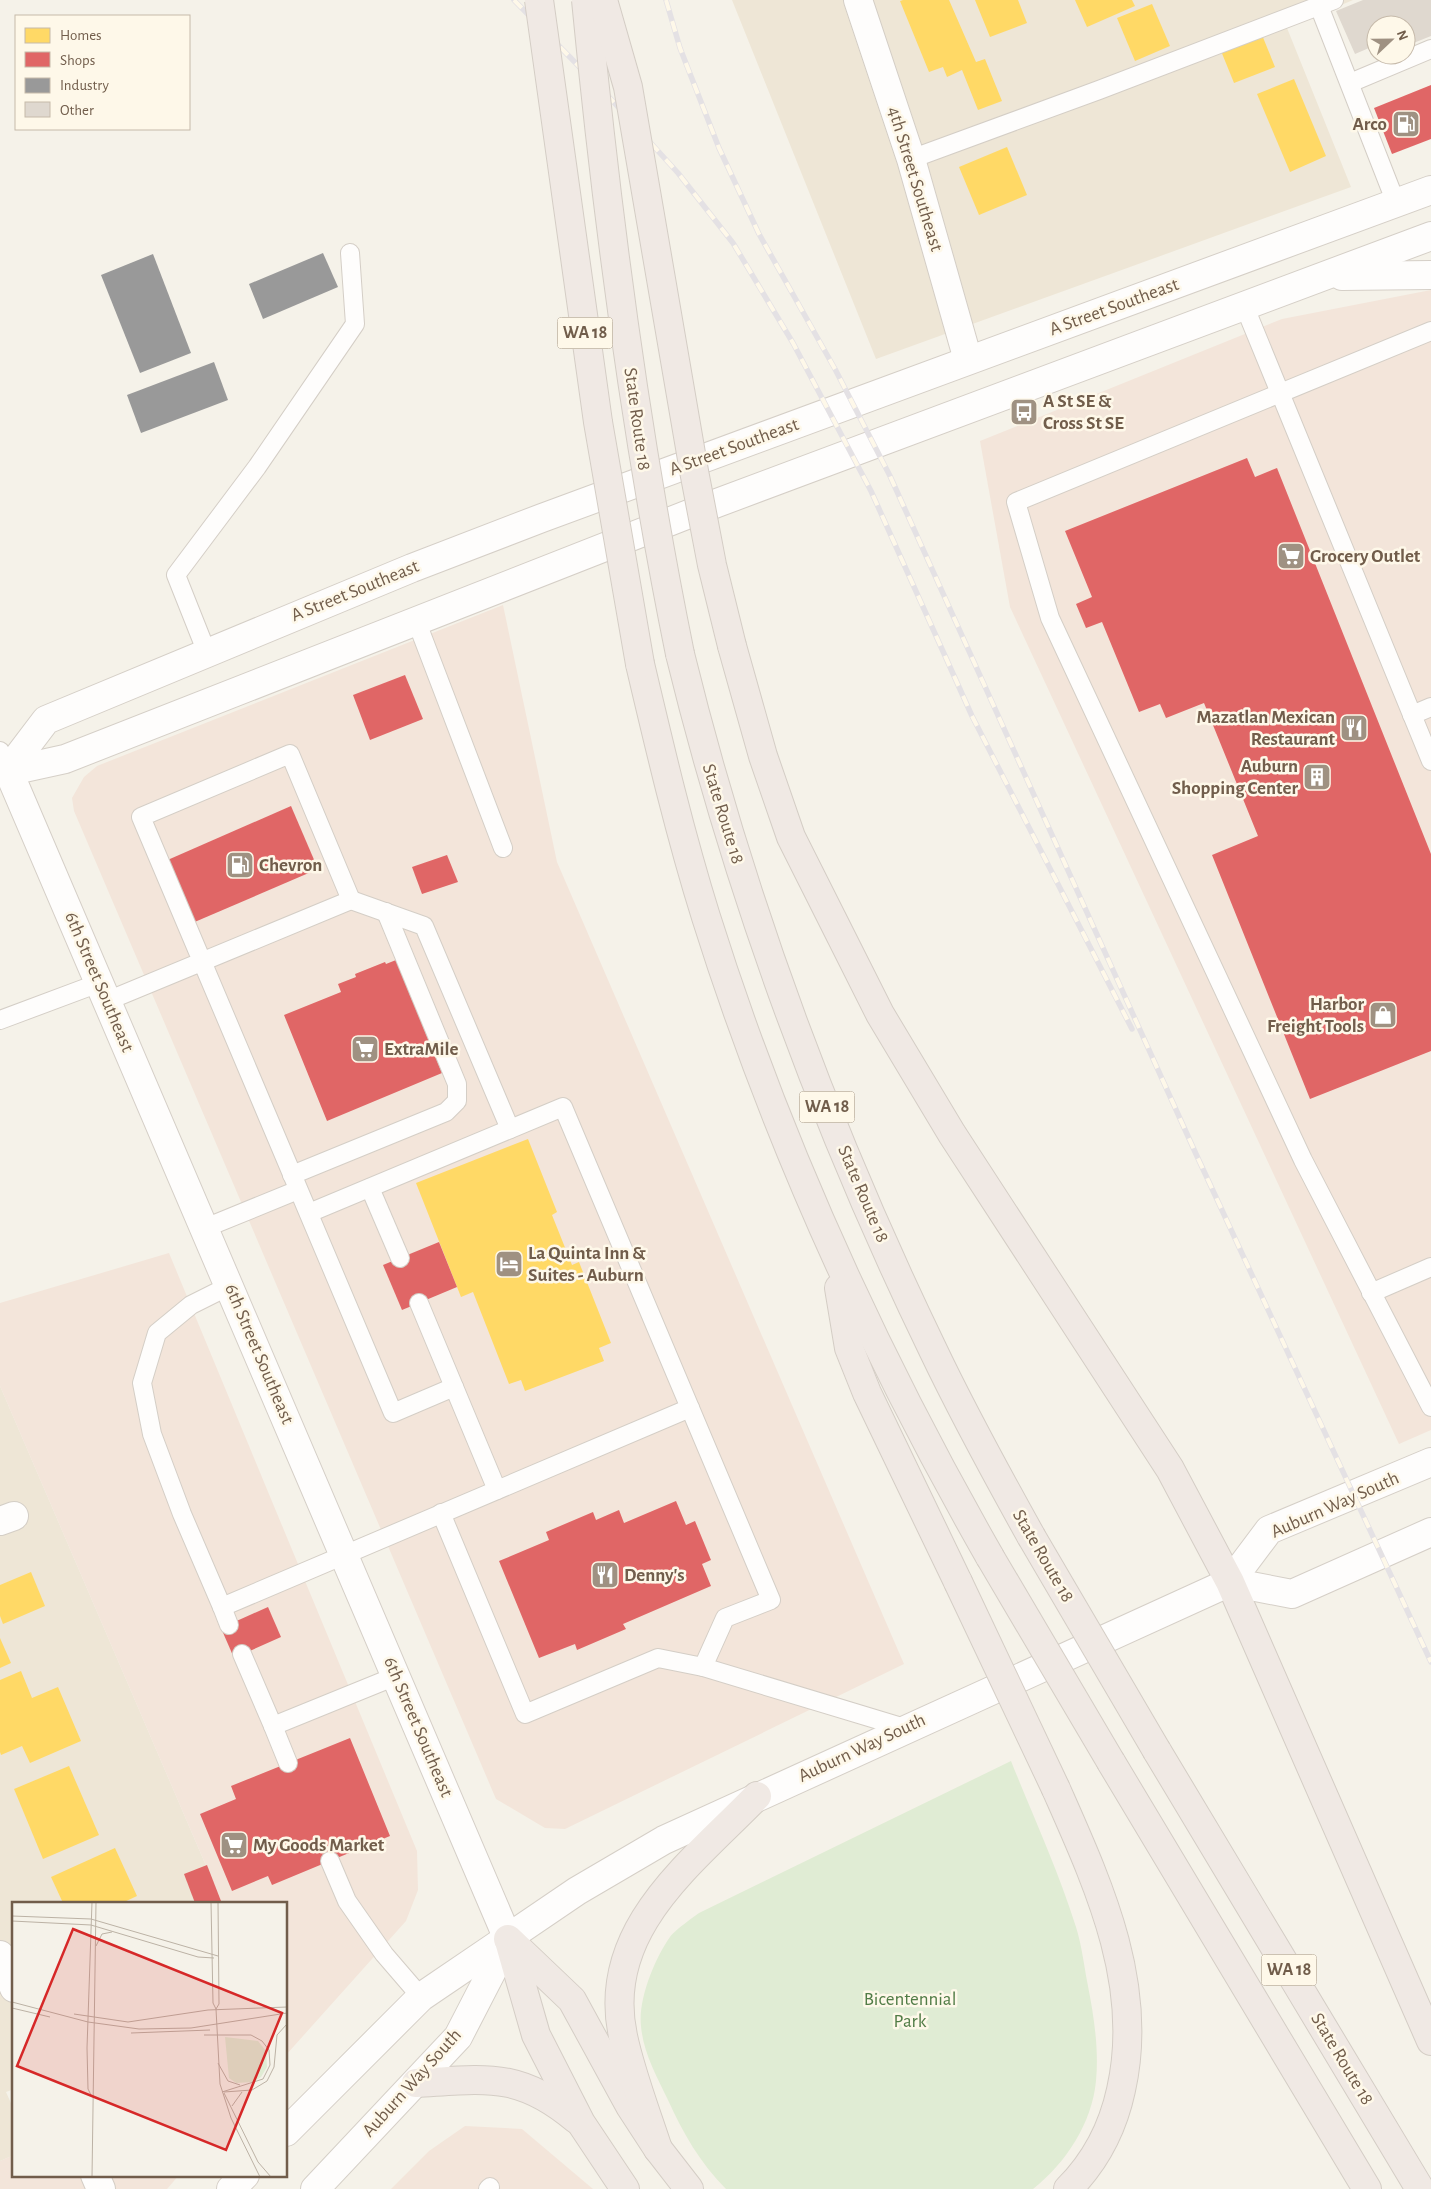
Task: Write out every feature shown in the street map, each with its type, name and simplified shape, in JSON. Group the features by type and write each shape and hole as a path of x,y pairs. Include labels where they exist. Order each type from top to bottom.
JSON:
{"highway":[{"name":"State Route 18","path":"538,0 598,422 640,664 677,818 706,918 769,1095 863,1319 908,1408 990,1557 1366,2189"},
{"name":"State Route 18","path":"586,0 596,99 629,359 647,483 680,654 702,743 749,898 818,1084 852,1170 933,1350 1031,1536 1157,1751 1420,2189"},
{"path":"603,0 628,87 712,565 762,756 791,837 880,1014 952,1134 1170,1468 1230,1582 1431,2041"},
{"path":"834,1252 849,1348 867,1394 1056,1789 1095,1878 1109,1920 1126,1991 1129,2034 1125,2073 1116,2115 1101,2146 1068,2189"},
{"path":"658,2149 622,2036 619,1998 620,1975 625,1957 639,1926 665,1890 757,1796"},
{"path":"508,1939 536,2035 581,2123 624,2189"},
{"path":"508,1939 572,2000 630,2106 658,2149 689,2189"},
{"path":"416,2084 464,2080 504,2081 536,2091 557,2103 581,2123"}],"main road":[{"name":"4th Street Southeast","path":"858,0 911,159 968,360"},
{"name":"A Street Southeast","path":"3,765 46,720 207,652 532,521 1431,190"},
{"path":"3,765 65,759 736,496 1431,236"},
{"path":"1320,276 1431,275"},
{"name":"6th Street Southeast","path":"3,765 205,1228 508,1939"},
{"name":"Auburn Way South","path":"288,2130 421,1996 577,1891 664,1840 905,1728 1230,1582 1269,1530 1431,1462"},
{"path":"1230,1582 1292,1594 1431,1532"},
{"name":"Auburn Way South","path":"315,2189 416,2084 458,2037 508,1939"},
{"path":"0,1955 12,1983"},
{"path":"96,2176 102,2189"},
{"path":"231,2189 244,2176"}],"lane":[{"path":"911,159 1326,3 1350,83 1396,203"},
{"path":"1350,83 1431,49"},
{"path":"207,652 176,575 257,467 355,324 350,252"},
{"path":"1244,305 1431,761"},
{"path":"1431,331 1016,502 1050,618 1304,1160 1371,1293 1426,1384 1431,1407"},
{"path":"416,620 503,848"},
{"path":"1412,715 1431,707"},
{"path":"351,900 290,754 142,817 392,1413 454,1387"},
{"path":"0,1020 203,962 351,900 424,926 510,1129"},
{"path":"205,1228 295,1183 446,1112 457,1101 457,1084 386,912"},
{"path":"309,1213 563,1107 771,1600 725,1618 703,1667"},
{"path":"370,1188 400,1258"},
{"path":"1371,1293 1431,1267"},
{"path":"229,1286 191,1305 157,1333 142,1383 152,1434 182,1514 229,1625"},
{"path":"418,1303 497,1490"},
{"path":"222,1607 690,1408"},
{"path":"441,1513 526,1714 658,1658 703,1667 905,1728"},
{"path":"242,1654 288,1763"},
{"path":"273,1726 396,1676"},
{"path":"330,1861 347,1901 384,1954 421,1996"}],"shaded area":[{"path":"732,0 1353,0 1287,28 1351,187 876,359"},
{"path":"1431,290 1431,1430 1399,1444 1010,607 980,441 1282,319"},
{"path":"503,605 557,862 904,1664 565,1829 545,1828 496,1799 74,811 72,798 84,777 97,766"},
{"path":"169,1253 417,1851 418,1890 406,1921 288,2053 288,1902 222,1902 0,1386 0,1303"},
{"path":"0,1386 222,1902 12,1902 12,2090 6,2092 12,2106 12,2156 0,2161"},
{"path":"465,2126 522,2129 593,2189 391,2189 429,2151"},
{"path":"12,2156 12,2176 178,2176 167,2189 0,2189 0,2161"}],"green space":[{"name":"Bicentennial Park","path":"1011,1761 1053,1864 1076,1927 1092,2009 1096,2045 1096,2081 1089,2112 1075,2141 1056,2167 1033,2189 726,2189 708,2169 686,2136 655,2073 642,2036 642,2004 653,1967 664,1946 679,1928 699,1913"}],"building: Homes":[{"path":"949,0 976,62 985,59 1002,101 978,110 962,70 947,77 943,67 929,72 900,1"},
{"path":"975,0 1018,0 1027,23 990,37"},
{"path":"1075,0 1132,0 1135,6 1087,27"},
{"path":"1152,4 1170,46 1135,61 1117,18"},
{"path":"1262,35 1275,67 1234,83 1221,51"},
{"path":"1294,79 1326,156 1290,172 1257,94"},
{"path":"1007,147 1027,195 979,215 959,167"},
{"name":"La Quinta Inn & Suites - Auburn","path":"528,1139 557,1212 552,1215 572,1265 579,1262 611,1343 599,1348 604,1361 525,1391 521,1380 509,1384 473,1292 461,1297 416,1183"},
{"path":"31,1572 45,1606 3,1624 0,1616 0,1585"},
{"path":"0,1638 11,1663 0,1668"},
{"path":"21,1671 32,1698 58,1687 81,1741 30,1763 22,1746 1,1755 0,1752 0,1680"},
{"path":"69,1766 99,1835 43,1859 14,1789"},
{"path":"115,1848 137,1896 124,1902 63,1902 51,1877"}],"building: Shops":[{"name":"Arco","path":"1431,85 1431,139 1392,154 1374,108"},
{"name":"Auburn Shopping Center","path":"1247,458 1255,477 1277,468 1431,854 1431,1051 1310,1099 1212,855 1258,836 1204,703 1166,718 1160,704 1139,712 1102,622 1086,628 1076,604 1092,597 1065,531"},
{"path":"405,675 423,719 370,740 353,695"},
{"name":"Chevron","path":"291,806 318,869 190,924 163,862"},
{"path":"447,855 458,882 422,894 412,867"},
{"name":"ExtraMile","path":"396,960 412,1000 418,997 428,1021 422,1024 442,1073 327,1121 284,1015 341,992 338,984 356,977 355,974 385,962 386,964"},
{"path":"439,1242 457,1287 402,1310 383,1265"},
{"name":"Denny's","path":"676,1501 686,1525 695,1521 711,1560 702,1564 711,1586 623,1624 626,1629 577,1650 575,1644 539,1658 499,1561 549,1540 546,1532 593,1512 596,1520 619,1510 624,1523"},
{"path":"268,1607 281,1637 234,1658 221,1628"},
{"path":"350,1738 390,1836 272,1885 268,1876 232,1891 200,1814 236,1799 231,1786"},
{"path":"207,1865 221,1901 195,1902 184,1874"}],"building: Industry":[{"path":"323,253 338,287 263,319 249,284"},
{"path":"153,254 191,353 140,373 101,275"},
{"path":"214,362 228,400 141,433 127,395"}],"building: Other":[{"path":"1363,0 1431,0 1431,36 1416,42 1416,15 1366,15 1366,49 1355,54 1336,11"}],"railway":[{"path":"514,0 609,97 678,173 733,243 793,343 871,491 972,716 1132,1029"},
{"path":"666,0 680,48 719,148 759,234 835,369 890,476 1196,1154 1431,1662"}],"place":[{"name":"Arco","path":"1406,124"},
{"name":"A St SE & Cross St SE","path":"1024,412"},
{"name":"Grocery Outlet","path":"1291,556"},
{"name":"Mazatlan Mexican Restaurant","path":"1354,728"},
{"name":"Auburn Shopping Center","path":"1317,777"},
{"name":"Chevron","path":"240,865"},
{"name":"Harbor Freight Tools","path":"1383,1015"},
{"name":"ExtraMile","path":"365,1049"},
{"name":"La Quinta Inn & Suites - Auburn","path":"509,1264"},
{"name":"Denny's","path":"605,1575"},
{"name":"My Goods Market","path":"234,1845"}]}
